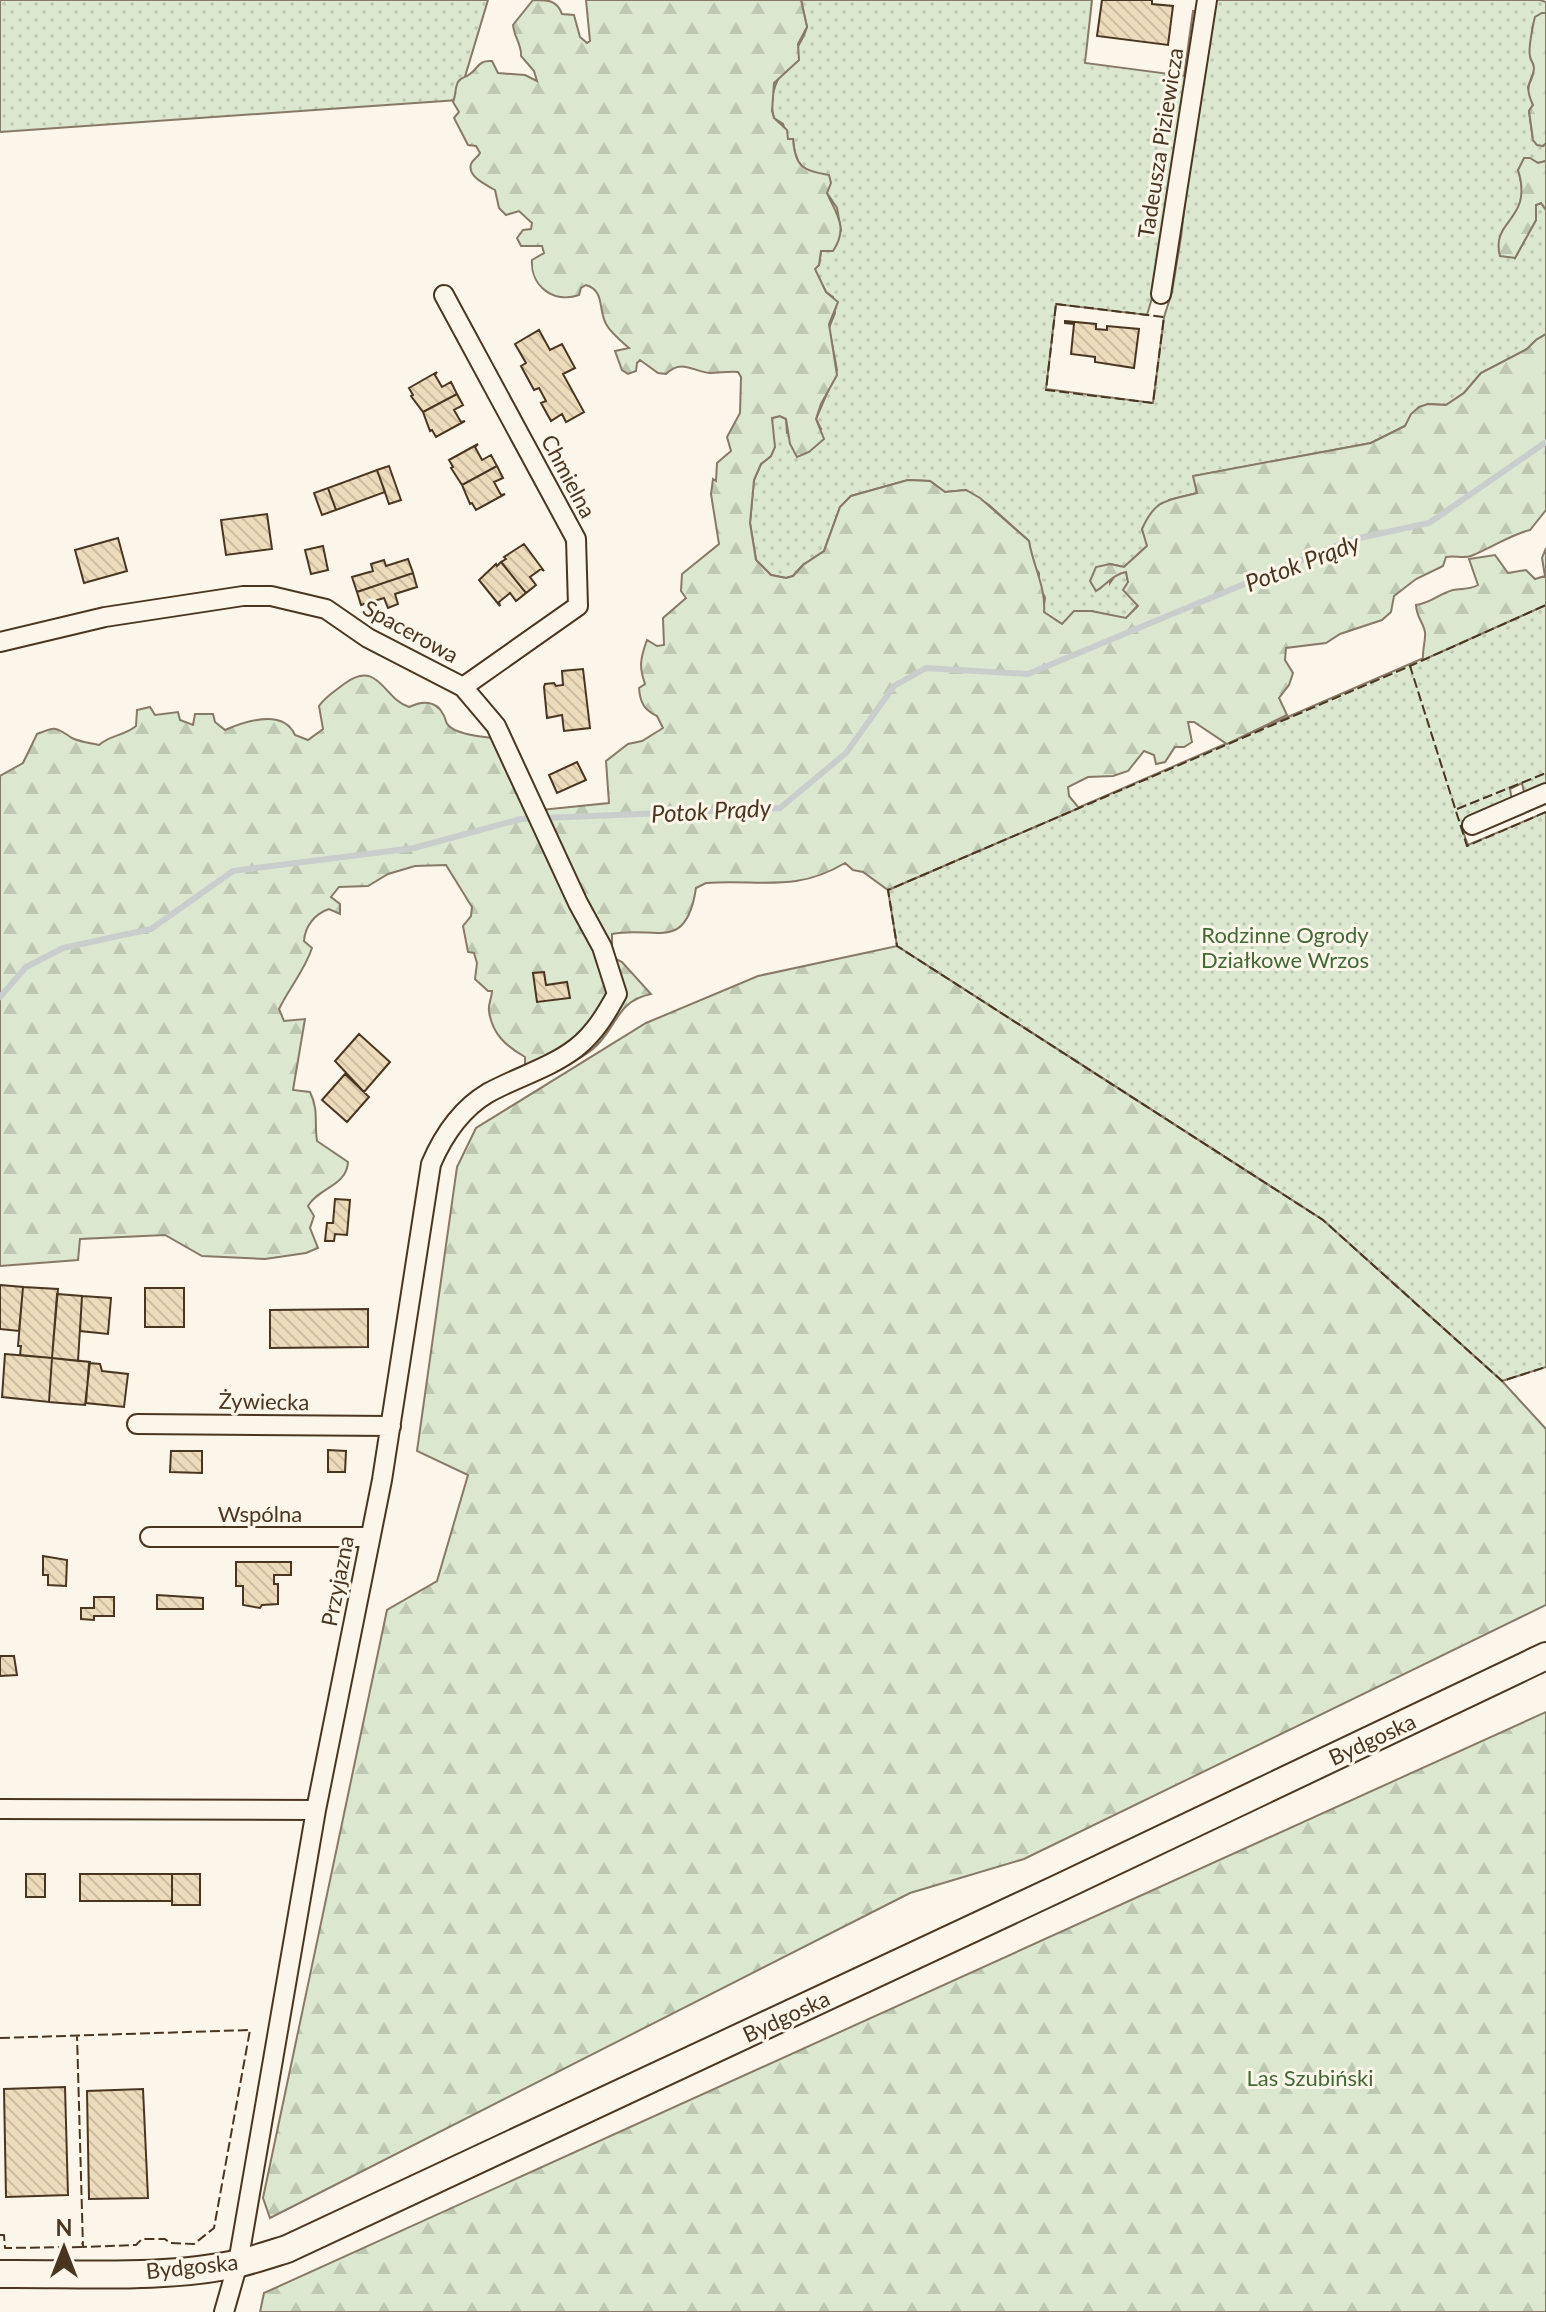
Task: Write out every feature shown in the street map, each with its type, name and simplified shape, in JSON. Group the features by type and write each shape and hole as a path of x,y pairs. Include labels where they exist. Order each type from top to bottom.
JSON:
{"main road":[{"name":"Bydgoska","path":"0,2274 152,2272 238,2263 287,2249 1546,1656"}],"street":[{"name":"Tadeusza Piziewicza","path":"1161,294 1207,0"},
{"name":"Chmielna","path":"444,295 576,539 578,567 578,606 463,687"},
{"name":"Spacerowa","path":"0,642 105,617 243,596 271,596 326,609 368,638 463,687 496,726 578,903 602,947 617,994"},
{"path":"1472,825 1546,793"},
{"name":"Przyjazna","path":"224,2312 238,2263 316,1810 391,1426 431,1164 442,1138 460,1117 487,1094 576,1048 601,1022 617,994"},
{"name":"Żywiecka","path":"137,1424 391,1426"},
{"name":"Wspólna","path":"150,1537 370,1537"},
{"path":"0,1809 316,1810"}],"green space":[{"path":"0,0 488,0 458,100 0,132"},
{"path":"533,0 551,2 562,14 574,15 580,37 587,43 590,41 586,0 801,0 807,27 798,44 799,60 774,83 772,111 774,118 787,130 788,139 793,139 802,166 829,175 831,183 827,193 839,221 840,235 833,251 821,251 819,265 815,269 826,292 838,302 829,324 837,375 816,419 824,439 809,452 797,457 790,444 786,419 780,416 772,418 775,447 771,456 761,464 754,480 750,523 756,560 771,575 793,576 824,551 840,507 851,496 908,480 930,481 945,492 966,490 980,498 1029,541 1043,594 1044,612 1062,624 1074,611 1126,618 1138,606 1123,590 1128,582 1126,572 1096,591 1090,581 1096,567 1110,564 1124,567 1147,546 1142,529 1152,511 1163,502 1197,493 1193,476 1371,443 1405,426 1419,407 1446,405 1464,393 1481,373 1527,349 1546,334 1546,510 1530,530 1471,556 1446,557 1443,566 1416,579 1394,596 1391,612 1382,620 1340,634 1326,643 1286,648 1285,660 1293,673 1279,698 1287,715 1227,744 1194,722 1188,722 1192,742 1184,747 1175,747 1165,762 1156,764 1154,755 1144,751 1128,771 1113,776 1088,777 1068,787 1069,796 1079,808 888,890 845,863 810,878 793,881 706,883 696,888 685,922 676,929 612,934 612,957 622,962 651,994 624,1009 602,1040 588,1053 533,1081 520,1071 525,1065 525,1057 506,1044 493,1026 489,1008 492,991 475,979 477,963 474,953 468,952 463,926 471,916 472,907 446,865 415,866 388,874 368,886 339,887 331,897 340,904 340,914 329,909 319,914 308,926 304,941 312,948 279,1009 284,1021 305,1019 293,1090 310,1092 317,1141 348,1162 338,1182 308,1206 314,1216 310,1228 318,1248 306,1253 265,1259 202,1256 165,1235 80,1239 78,1260 0,1266 0,776 23,763 37,734 56,729 75,739 99,745 136,726 137,710 150,707 155,715 178,712 180,720 193,725 195,714 213,714 215,722 225,730 243,723 273,719 289,727 295,735 308,740 323,729 319,706 322,702 344,684 365,676 373,678 400,703 409,707 424,703 437,706 447,724 458,732 494,738 541,810 609,803 606,761 628,744 642,741 663,728 640,697 639,688 645,684 642,658 647,640 657,646 664,645 663,618 686,598 681,591 682,574 719,544 711,494 713,479 716,481 717,463 731,451 727,437 740,413 741,377 738,372 710,373 682,366 666,374 658,373 640,360 636,371 628,374 622,370 615,351 629,348 606,324 596,292 586,285 579,295 570,297 545,291 532,269 532,260 544,253 542,246 521,246 517,238 523,230 531,229 532,223 519,211 506,215 499,208 495,190 472,173 471,164 480,153 476,146 468,145 454,118 459,112 453,102 457,84 488,61 492,61 498,73 525,75 537,81 534,71 521,56 513,25"},
{"path":"801,0 1092,0 1085,63 1184,76 1193,11 1196,11 1157,281 1147,315 1056,304 1046,389 1153,403 1164,317 1172,292 1181,237 1213,0 1546,2 1546,13 1542,13 1533,25 1530,55 1535,68 1528,87 1533,105 1529,111 1533,140 1543,146 1546,143 1546,161 1538,163 1530,159 1518,170 1521,202 1503,230 1515,258 1536,220 1536,205 1541,203 1546,210 1546,334 1527,349 1481,373 1464,393 1446,405 1428,404 1405,426 1371,443 1194,476 1197,493 1169,500 1142,529 1148,545 1124,567 1110,564 1110,583 1116,574 1126,571 1138,605 1126,619 1091,611 1062,624 1043,612 1045,598 1039,586 1039,573 1032,564 1029,541 989,505 966,490 945,492 930,481 908,480 851,496 840,507 824,551 793,576 771,575 756,560 750,523 754,480 761,464 771,456 772,418 780,416 786,419 787,433 821,429 816,419 837,370 829,328 835,313 833,297 826,292 814,269 819,265 821,251 841,231 837,208 827,193 828,176 806,169 798,161 793,139 788,140 783,124 774,118 772,104 777,81 807,27"},
{"path":"1546,13 1546,143 1543,146 1533,140 1529,111 1533,105 1528,87 1534,73 1530,57 1532,31 1535,17"},
{"path":"1524,158 1538,163 1546,161 1546,210 1541,203 1536,205 1536,220 1515,258 1500,256 1501,234 1521,200 1518,170"},
{"path":"1546,548 1546,605 1423,660 1425,632 1416,605 1453,590 1478,585 1469,559 1495,555 1508,573 1526,570 1535,579 1545,576 1542,558"},
{"name":"Rodzinne Ogrody Działkowe Wrzos","path":"1546,605 1546,790 1525,797 1522,783 1510,789 1512,801 1461,826 1468,845 1546,812 1546,1367 1502,1381 1323,1220 897,946 888,890"},
{"path":"897,946 1323,1220 1502,1381 1546,1429 1546,1605 1024,1859 910,1893 270,2218 263,2198 387,1610 437,1581 468,1475 417,1451 457,1167 476,1128 646,1023 758,976"},
{"name":"Las Szubiński","path":"1546,1712 1546,2312 260,2312 264,2293"}],"building":[{"path":"1102,0 1152,0 1152,4 1173,6 1168,45 1097,36"},
{"path":"1065,321 1096,324 1096,329 1107,330 1107,326 1139,329 1134,368 1095,362 1095,357 1071,354 1074,324"},
{"path":"539,330 550,350 562,344 575,368 563,374 584,412 566,422 562,414 551,421 541,403 546,401 539,388 534,390 521,366 526,363 515,344"},
{"path":"437,372 435,375 442,387 451,382 457,394 423,412 409,388"},
{"path":"457,394 463,405 454,410 461,422 465,421 436,437 430,431 423,412"},
{"path":"478,444 475,447 482,460 491,455 497,466 462,485 449,460"},
{"path":"389,466 401,500 389,504 377,470"},
{"path":"497,466 503,478 494,482 501,495 505,494 476,510 462,485"},
{"path":"377,470 385,492 336,510 328,488"},
{"path":"328,488 336,510 322,515 314,493"},
{"path":"267,514 272,549 226,555 221,520"},
{"path":"118,538 127,571 84,583 75,550"},
{"path":"524,544 544,571 541,569 530,577 536,585 526,593 501,562"},
{"path":"323,546 328,570 311,574 305,550"},
{"path":"408,559 413,573 357,592 352,577 373,571 371,564 384,560 386,566"},
{"path":"501,562 526,593 516,601 510,593 499,602 500,606 479,580"},
{"path":"413,573 417,587 395,594 398,604 388,608 384,598 361,605 357,592"},
{"path":"583,669 590,728 564,731 562,715 547,718 544,687 545,684 554,683 556,686 563,685 562,671"},
{"path":"577,762 586,780 557,793 549,775"},
{"path":"544,972 546,985 567,982 570,998 537,1002 533,973"},
{"path":"359,1034 390,1062 364,1092 335,1061"},
{"path":"345,1074 369,1097 347,1122 322,1100"},
{"path":"335,1199 350,1200 347,1235 335,1234 334,1241 325,1241 327,1223 333,1223"},
{"path":"0,1285 23,1287 19,1331 0,1329"},
{"path":"23,1287 58,1289 52,1358 20,1355"},
{"path":"145,1288 184,1288 184,1327 145,1327"},
{"path":"57,1294 82,1296 78,1361 52,1358"},
{"path":"82,1296 111,1298 108,1334 80,1331"},
{"path":"368,1309 368,1347 270,1348 270,1310"},
{"path":"5,1354 52,1358 49,1402 2,1397"},
{"path":"52,1358 90,1362 85,1405 49,1402"},
{"path":"89,1363 100,1364 102,1371 128,1374 124,1407 86,1403"},
{"path":"328,1450 346,1451 345,1472 328,1472"},
{"path":"171,1451 202,1451 202,1473 170,1472"},
{"path":"43,1556 67,1560 66,1586 48,1585 48,1575 43,1575"},
{"path":"236,1562 291,1562 291,1575 274,1575 274,1584 278,1584 278,1604 262,1605 260,1608 243,1605 243,1586 236,1586"},
{"path":"157,1595 203,1598 203,1609 157,1609"},
{"path":"94,1597 114,1597 114,1616 81,1619 81,1608 94,1608"},
{"path":"0,1656 14,1656 17,1675 0,1676"},
{"path":"26,1874 45,1874 45,1897 26,1897"},
{"path":"80,1874 172,1874 172,1901 80,1901"},
{"path":"172,1874 200,1874 200,1905 172,1905"},
{"path":"65,2087 68,2195 6,2197 4,2089"},
{"path":"143,2089 148,2198 89,2199 87,2091"}],"waterway":[{"name":"Potok Prądy","path":"0,997 26,967 63,948 151,929 233,871 414,848 521,819 780,808 846,753 894,686 926,668 1028,674 1350,540 1429,523 1546,442"}],"fence":[{"path":"1056,304 1164,317 1153,403 1046,390 1056,304"},
{"path":"1411,668 1546,605"},
{"path":"1546,812 1467,846 1410,666 888,890 897,946 1323,1220 1502,1381 1546,1367"},
{"path":"1457,809 1546,773"},
{"path":"0,2038 250,2030 214,2228 194,2244 142,2239 136,2245 83,2247 77,2035"},
{"path":"0,2235 4,2235 5,2248 83,2247 82,2243"}]}
